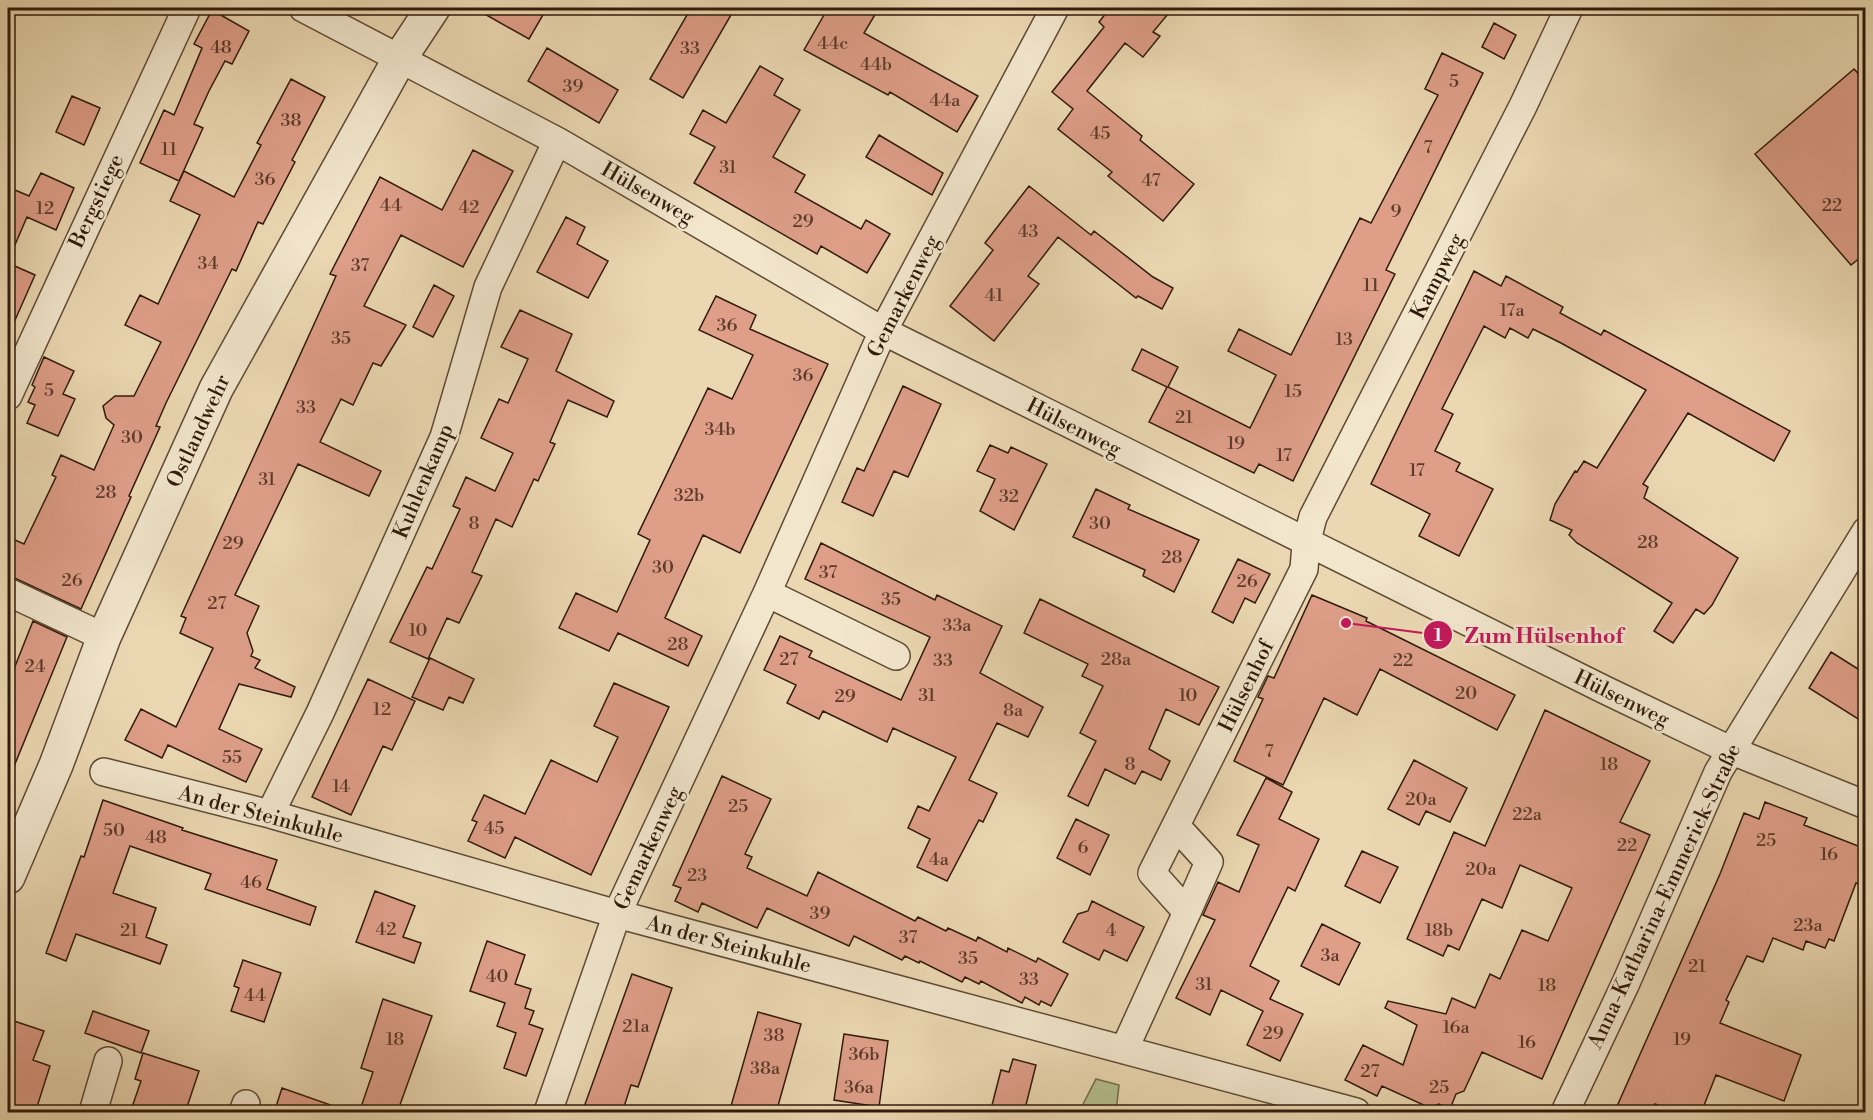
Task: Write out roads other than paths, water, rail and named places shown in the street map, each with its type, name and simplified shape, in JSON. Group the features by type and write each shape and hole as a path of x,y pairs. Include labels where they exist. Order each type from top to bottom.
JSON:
{"street":[{"name":"Bergstiege","path":"8,396 187,8"},
{"name":"Hülsenweg","path":"303,8 557,141 884,331 1306,544 1730,750 1866,805"},
{"name":"Ostlandwehr","path":"8,877 56,765 104,637 216,389 400,58 432,8"},
{"name":"Gemarkenweg","path":"548,1113 617,914 767,592 884,331 1055,8"},
{"name":"Kampweg","path":"1306,544 1313,517 1523,106 1569,8"},
{"name":"Kuhlenkamp","path":"270,814 320,712 444,437 488,287 557,141"},
{"name":"Anna-Katharina-Emmerick-Straße","path":"1565,1113 1730,750 1866,531"},
{"name":"Hülsenhof","path":"1186,912 1152,873 1304,569 1306,544"},
{"path":"8,592 104,637"},
{"path":"767,592 896,656"},
{"name":"An der Steinkuhle","path":"104,772 270,814 617,914 1356,1113"},
{"path":"1124,1050 1209,862 1176,826"},
{"path":"93,1113 108,1061"}],"place":[{"name":"Zum Hülsenhof","path":"1346,623"}]}
